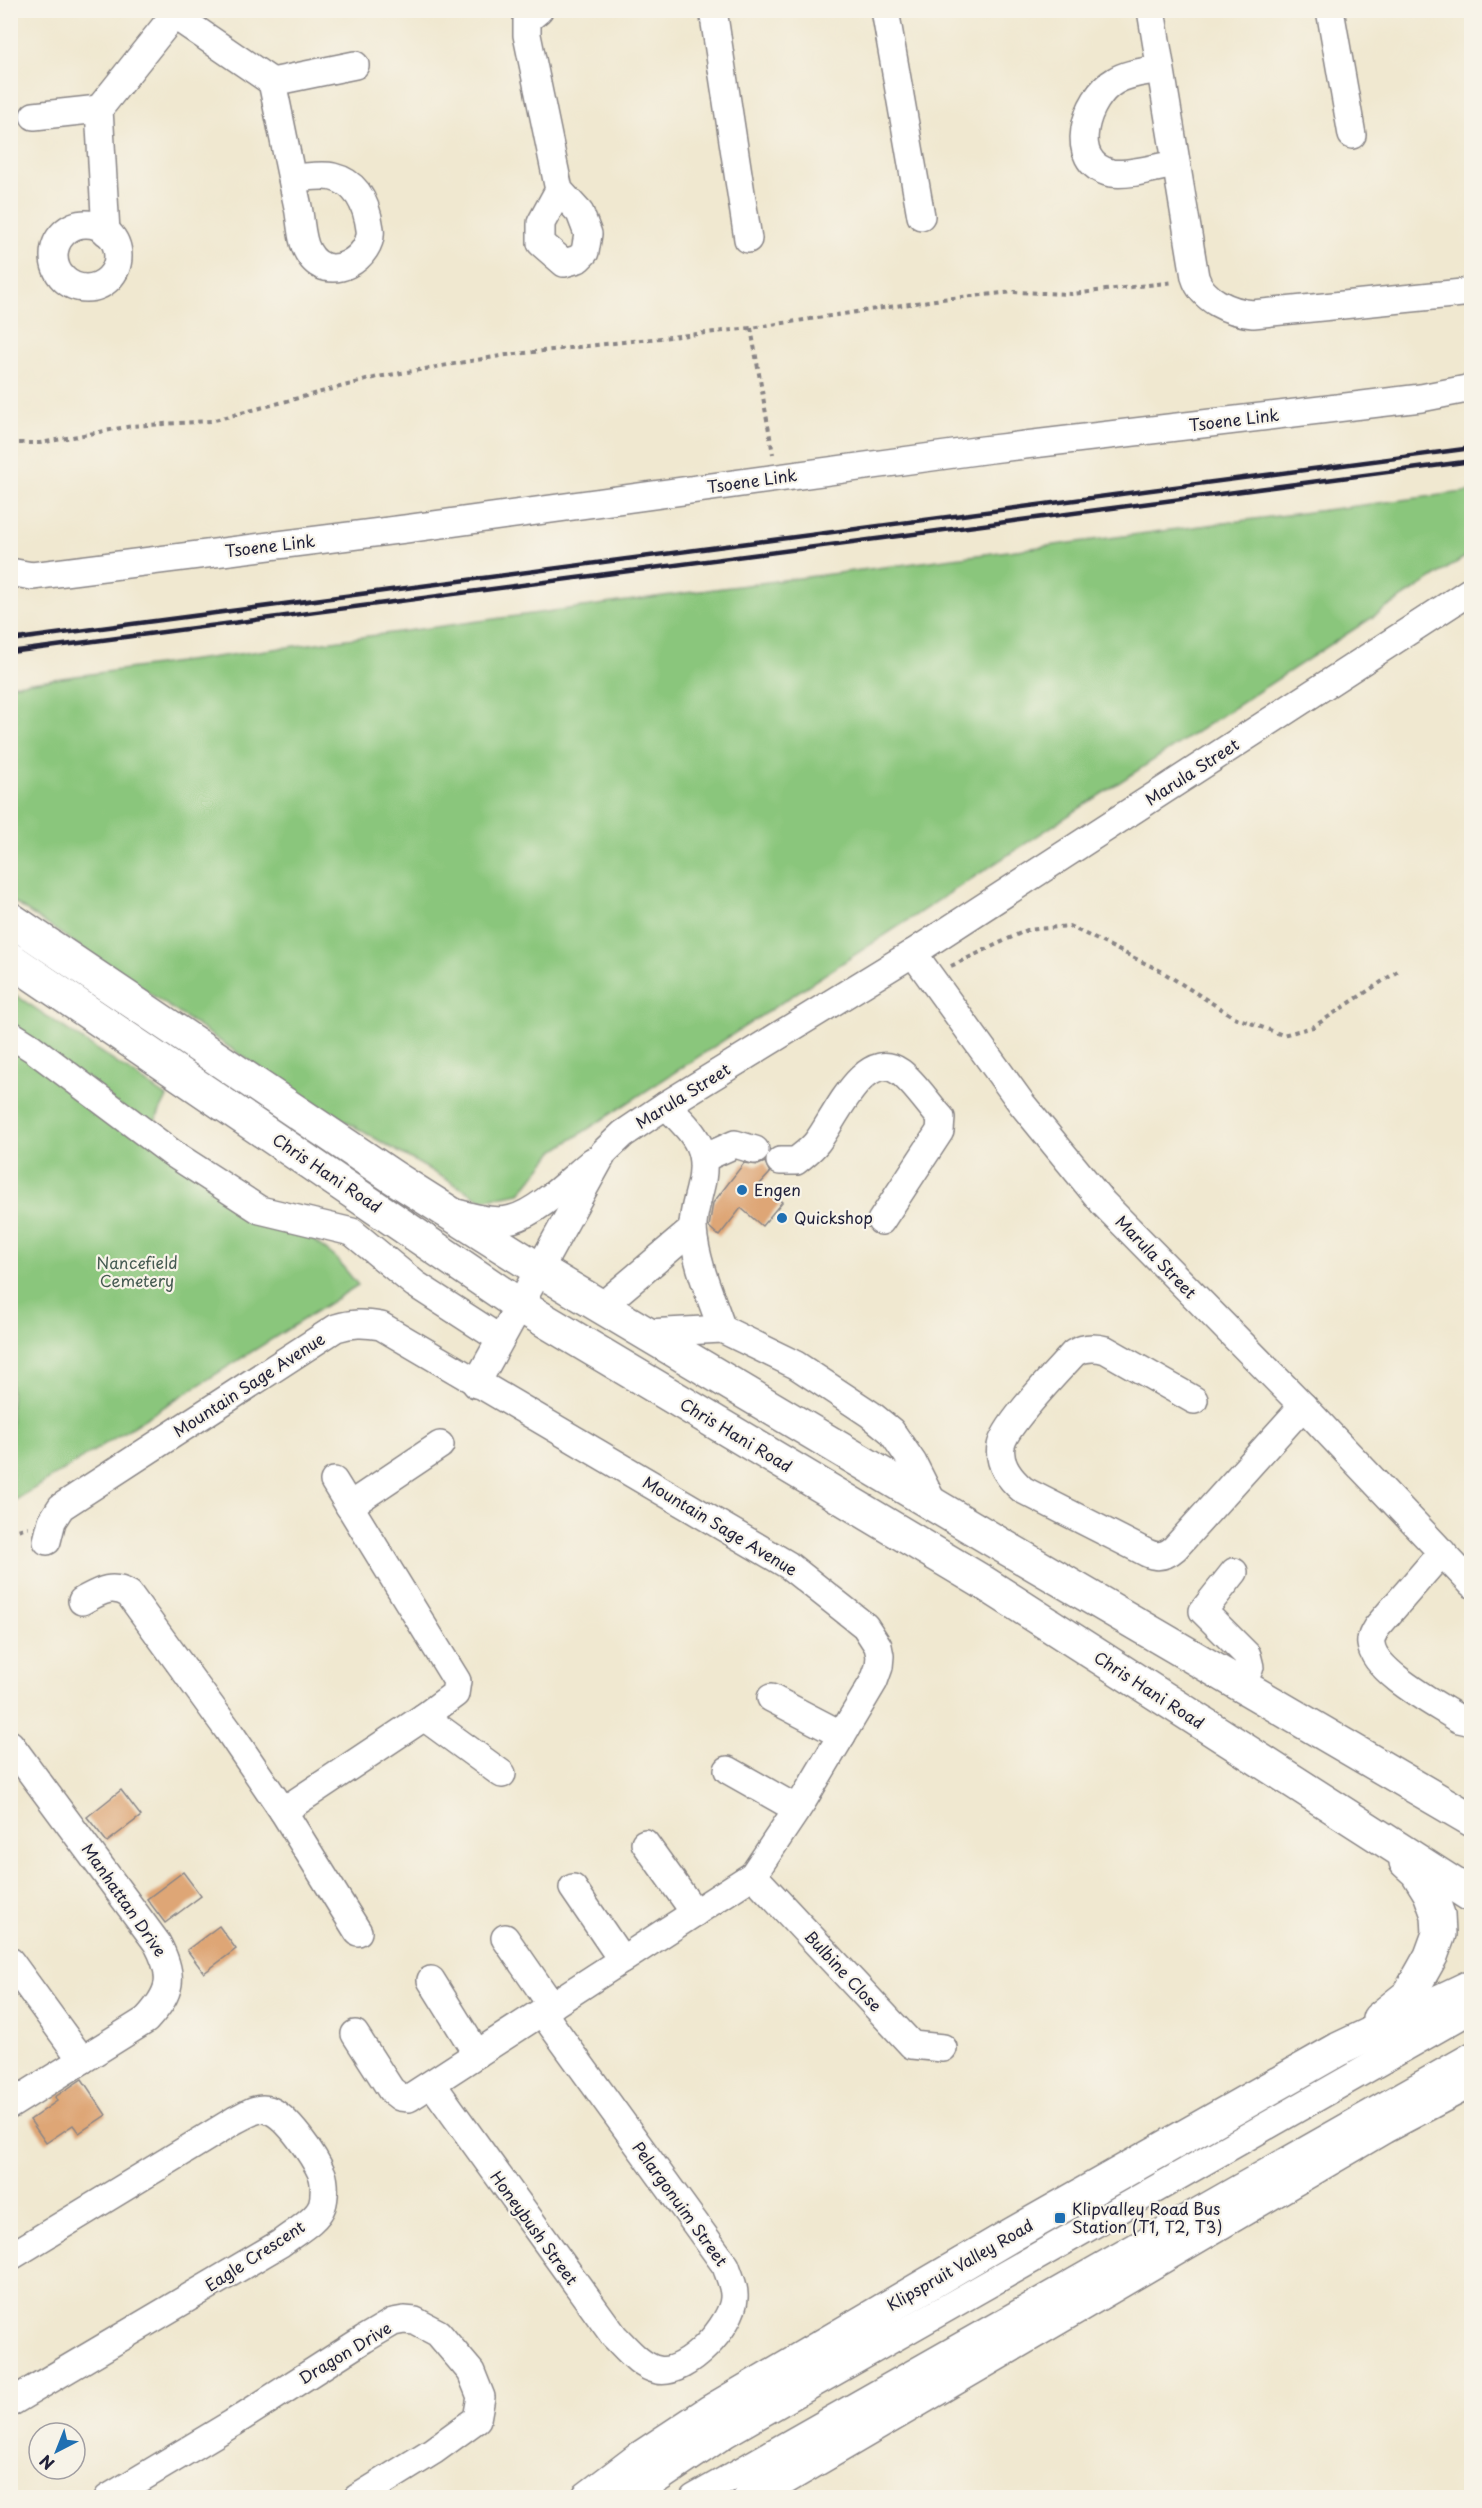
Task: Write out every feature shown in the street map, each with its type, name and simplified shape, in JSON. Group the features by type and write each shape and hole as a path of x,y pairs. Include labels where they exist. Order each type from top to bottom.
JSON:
{"main road":[{"name":"Chris Hani Road","path":"10,919 393,1177 538,1269 1003,1546 1472,1820"},
{"name":"Chris Hani Road","path":"10,959 519,1305 981,1581 1472,1896"},
{"path":"1340,2049 1408,1995 1431,1956 1439,1934 1438,1915 1417,1872 1372,1833"},
{"name":"Klipspruit Valley Road","path":"588,2498 642,2457 720,2406 1013,2234 1340,2049 1472,1986"},
{"path":"750,2498 1383,2127 1472,2080"}],"street":[{"path":"539,10 527,20 527,34 560,190"},
{"path":"712,10 748,239"},
{"path":"885,10 921,216"},
{"path":"1150,10 1196,280 1204,292 1232,310 1253,314 1472,292"},
{"path":"1330,10 1352,135"},
{"path":"106,232 99,109 174,13 272,82 292,178"},
{"path":"272,82 355,65"},
{"path":"1160,69 1121,78 1100,93 1088,113 1085,131 1086,149 1093,162 1113,173 1175,164"},
{"path":"34,116 99,109"},
{"name":"Tsoene Link","path":"18,576 417,528 983,450 1421,398 1472,388"},
{"name":"Marula Street","path":"519,1305 604,1152 623,1134 666,1104 914,953 1472,590"},
{"name":"Marula Street","path":"914,953 1022,1104 1103,1203 1303,1406 1472,1584"},
{"path":"10,1034 172,1153 260,1210 352,1232 415,1284 500,1339"},
{"path":"780,1161 796,1161 816,1143 849,1093 867,1073 879,1066 889,1067 901,1073 940,1118 940,1131 881,1221"},
{"path":"666,1104 692,1133 704,1158 704,1173 693,1229 701,1269 722,1329"},
{"path":"704,1158 735,1144 755,1150"},
{"path":"449,1212 491,1221 511,1220 527,1214 604,1152"},
{"path":"602,1306 693,1229"},
{"path":"476,1383 519,1305"},
{"name":"Mountain Sage Avenue","path":"47,1541 51,1521 61,1506 336,1328 350,1323 381,1326 788,1564 861,1622 872,1635 880,1656 874,1681 842,1735"},
{"path":"648,1333 722,1329 796,1365 870,1414 891,1431 913,1463 933,1503"},
{"path":"1194,1400 1106,1350 1097,1348 1080,1350 1074,1353 1009,1429 1001,1445 1001,1460 1010,1478 1023,1490 1154,1557 1163,1555 1174,1548 1303,1406"},
{"path":"349,1506 440,1445"},
{"path":"283,1811 424,1717 455,1694 457,1682 333,1481"},
{"path":"1442,1552 1377,1627 1370,1642 1374,1654 1386,1670 1459,1719 1472,1722"},
{"path":"1234,1572 1203,1611 1245,1651 1250,1667 1242,1685"},
{"path":"82,1601 108,1588 123,1590 129,1594 228,1730 283,1811 358,1932"},
{"path":"355,2034 391,2090 400,2097 409,2097 753,1875 842,1735 771,1698"},
{"path":"424,1717 502,1774"},
{"name":"Manhattan Drive","path":"10,1744 157,1943 168,1963 167,1988 161,2004 146,2020 10,2105"},
{"path":"728,1770 797,1809"},
{"path":"645,1844 695,1913"},
{"name":"Bulbine Close","path":"753,1875 912,2045 943,2048"},
{"path":"573,1888 622,1960"},
{"name":"Pelargonuim Street","path":"504,1938 547,2009 726,2266 732,2283 734,2298 726,2320 717,2334 689,2361 674,2370 659,2370 645,2365"},
{"path":"10,1961 82,2060"},
{"path":"431,1980 477,2054"},
{"name":"Klipspruit Valley Road","path":"630,2498 736,2428 1472,2009"},
{"path":"694,2498 1472,2056"},
{"name":"Honeybush Street","path":"432,2084 614,2337 645,2365"},
{"name":"Eagle Crescent","path":"10,2257 235,2120 259,2109 271,2110 284,2119 323,2175 322,2207 313,2218 281,2243 10,2403"},
{"name":"Dragon Drive","path":"108,2498 233,2423 393,2322 415,2320 438,2333 471,2372 481,2397 477,2419 432,2451 357,2498"}],"path":[{"path":"10,443 40,443 132,426 211,421 378,377 506,355 751,328 942,299 1014,292 1072,294 1196,280"},
{"path":"751,328 777,478"},
{"path":"930,977 1027,930 1069,926 1161,971 1234,1017 1283,1035 1313,1027 1398,971"}],"green space":[{"path":"1471,491 1471,553 554,1151 520,1193 482,1200 303,1097 11,900 10,685 715,589"},
{"name":"Nancefield Cemetery","path":"11,992 167,1097 152,1127 259,1198 335,1257 358,1285 11,1503"}],"building":[{"path":"765,1162 770,1173 760,1184 782,1202 762,1226 741,1208 719,1236 709,1227 713,1203 744,1163 758,1165"},
{"path":"121,1790 141,1816 107,1842 87,1817"},
{"path":"183,1872 201,1896 165,1923 147,1899"},
{"path":"219,1926 236,1949 204,1973 187,1950"},
{"path":"82,2079 106,2115 79,2133 73,2125 46,2143 30,2120 57,2101 55,2097"}],"railway":[{"path":"10,640 1472,448"},
{"path":"10,652 1472,461"}],"place":[{"name":"Engen","path":"742,1190"},
{"name":"Quickshop","path":"782,1218"},
{"name":"Klipvalley Road Bus Station (T1, T2, T3)","path":"1060,2218"}]}
